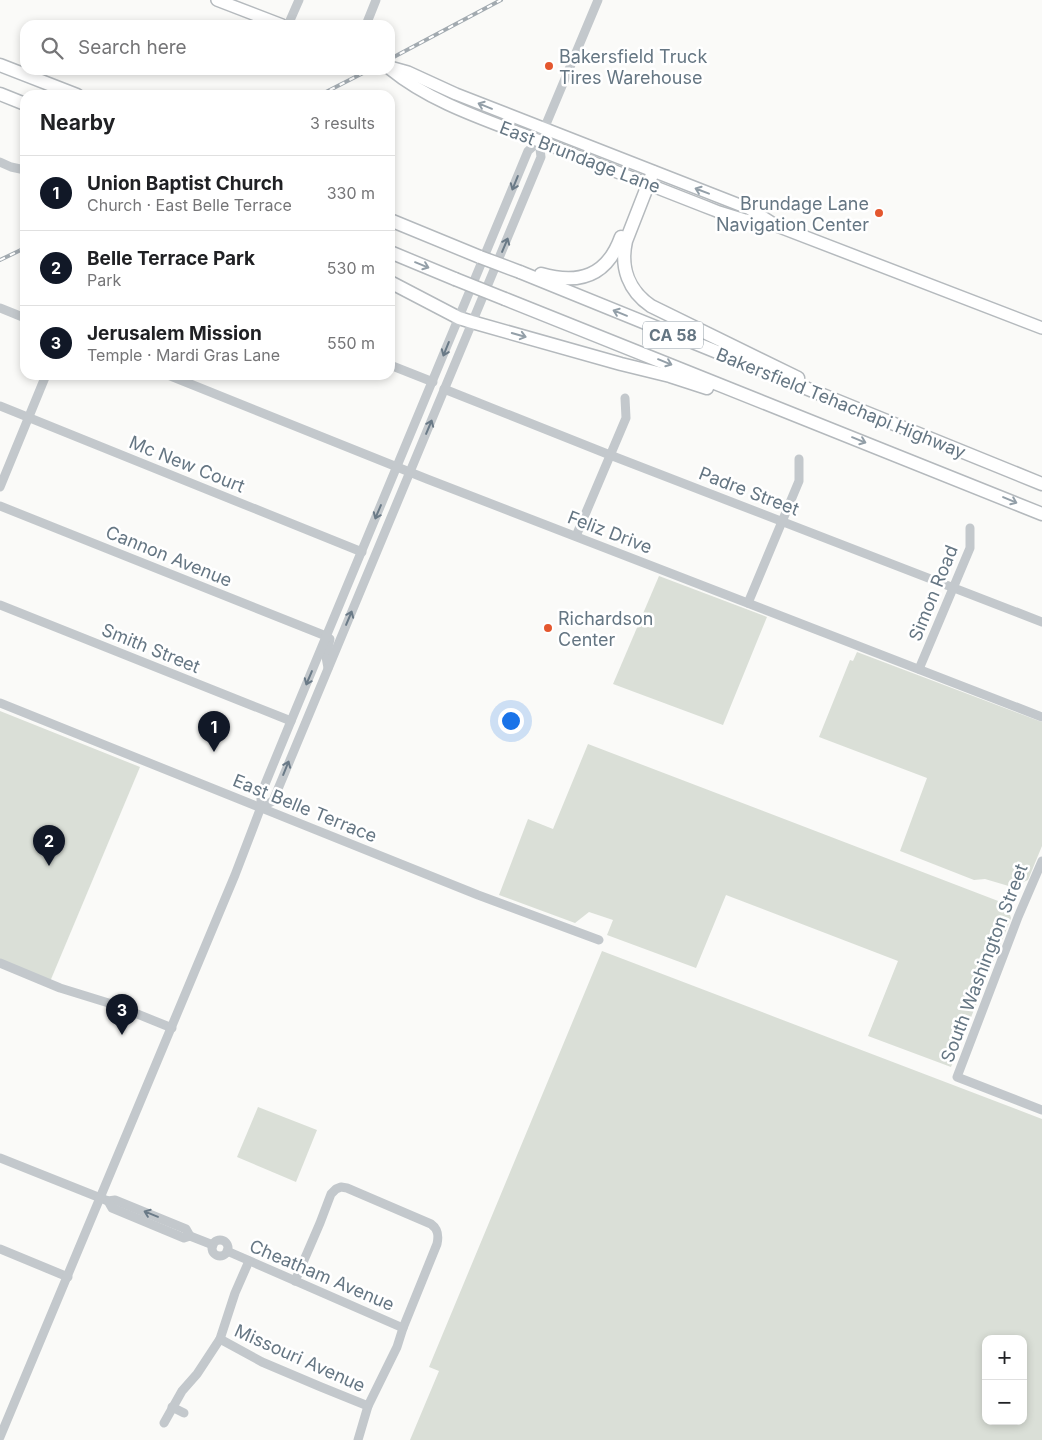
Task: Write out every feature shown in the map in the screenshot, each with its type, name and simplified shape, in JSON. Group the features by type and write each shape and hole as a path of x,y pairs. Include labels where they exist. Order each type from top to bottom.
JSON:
{"highway":[{"path":"0,64 20,72"},
{"path":"27,75 65,90"},
{"path":"0,94 20,102"},
{"path":"649,170 624,251 624,269 627,279 638,295 651,306 805,381 827,398"},
{"path":"395,222 480,257 520,270 565,279 584,276 601,267 612,256 645,183"},
{"name":"Bakersfield Tehachapi Highway","path":"395,254 1042,514"},
{"name":"Bakersfield Tehachapi Highway","path":"520,270 827,398 1042,484"},
{"path":"395,285 459,318 698,384 785,418 814,422"}],"main road":[{"path":"218,0 269,20"},
{"name":"East Brundage Lane","path":"395,69 408,72 456,94 750,209 777,226"},
{"name":"East Brundage Lane","path":"395,73 404,81 447,104 645,183 719,212 777,226 1042,328"}],"street":[{"path":"290,20 299,0"},
{"path":"368,20 376,0"},
{"path":"0,1436 68,1277 104,1200 235,875 261,807 262,794 326,636 528,151 539,141 598,0"},
{"path":"261,807 273,801 541,157 539,141"},
{"path":"0,162 20,168"},
{"path":"0,308 20,316"},
{"path":"395,367 433,382"},
{"path":"0,487 44,380"},
{"name":"Feliz Drive","path":"180,380 397,467 1042,717"},
{"name":"Padre Street","path":"444,389 1042,622"},
{"path":"576,536 626,418 625,398"},
{"name":"Mc New Court","path":"0,406 362,552"},
{"path":"748,603 799,481 799,459"},
{"name":"Cannon Avenue","path":"0,506 326,636"},
{"name":"Simon Road","path":"919,669 970,548 970,528"},
{"name":"Smith Street","path":"0,605 291,721"},
{"path":"328,668 326,657 339,605"},
{"name":"East Belle Terrace","path":"0,703 478,895 600,940"},
{"name":"South Washington Street","path":"1042,860 1018,917 957,1077 1042,1110"},
{"path":"0,963 60,988 115,1005 172,1028"},
{"path":"0,1158 104,1200"},
{"path":"296,1281 331,1194 341,1187 431,1224 438,1232 437,1244 397,1347 368,1406 358,1440"},
{"name":"Cheatham Avenue","path":"104,1200 112,1208 184,1238 190,1236 212,1245 213,1253 217,1256 221,1256 227,1251 403,1328"},
{"path":"0,1250 68,1277"},
{"path":"164,1423 182,1391 197,1374 220,1339 235,1294 250,1261"},
{"name":"Missouri Avenue","path":"220,1339 262,1362 368,1406"},
{"path":"172,1407 184,1413"}],"shaded area":[{"path":"659,576 767,617 723,725 613,684"},
{"path":"857,652 1042,722 1042,846 1028,880 1012,887 985,879 974,880 900,851 927,778 819,737 850,660 853,661"},
{"path":"0,711 140,767 49,984 0,964"},
{"path":"588,744 1006,904 1011,918 951,1067 868,1036 898,961 726,895 696,968 607,935 613,920 589,912 575,923 499,895 528,819 553,829"},
{"path":"602,951 1042,1119 1042,1440 410,1440 439,1371 429,1367"},
{"path":"258,1107 317,1130 296,1182 237,1157"}],"railway":[{"path":"395,56 501,0"},
{"path":"330,90 359,75"},
{"path":"0,260 20,250"}],"place":[{"name":"Bakersfield Truck Tires Warehouse","path":"549,66"},
{"name":"Brundage Lane Navigation Center","path":"879,213"},
{"name":"Richardson Center","path":"548,628"},
{"name":"Union Baptist Church","path":"214,752"},
{"name":"Belle Terrace Park","path":"49,866"},
{"name":"Jerusalem Mission","path":"122,1035"}]}
